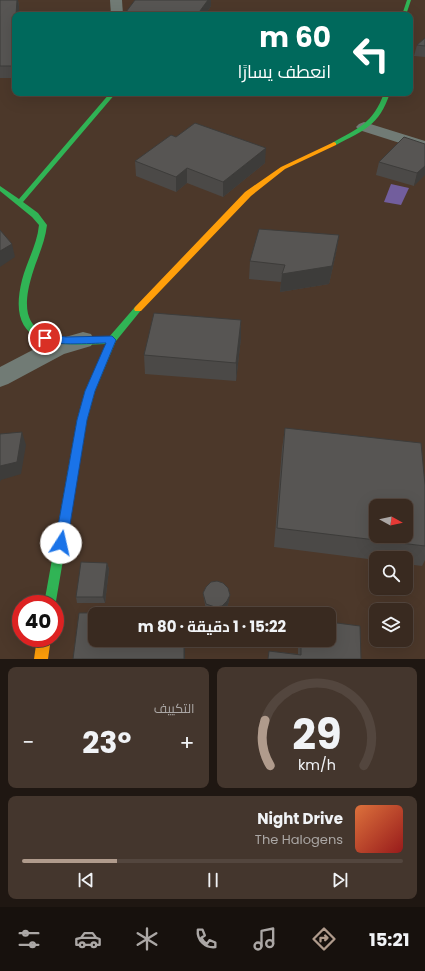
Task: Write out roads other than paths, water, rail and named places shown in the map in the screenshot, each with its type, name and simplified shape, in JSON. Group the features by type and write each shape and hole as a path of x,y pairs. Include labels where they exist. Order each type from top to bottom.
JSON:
{"street":[{"path":"116,0 117,12"},
{"path":"405,12 409,0"},
{"path":"19,203 110,96"},
{"path":"52,595 82,420 90,391 112,340 128,319 248,194 283,168 329,147 364,127 380,111 386,96"},
{"path":"364,127 425,146"},
{"path":"0,188 36,215 44,225 43,238 26,280 21,300 21,315 30,331 45,338 66,340 112,340"},
{"path":"0,378 56,348 82,340"},
{"path":"41,659 43,647"}]}
